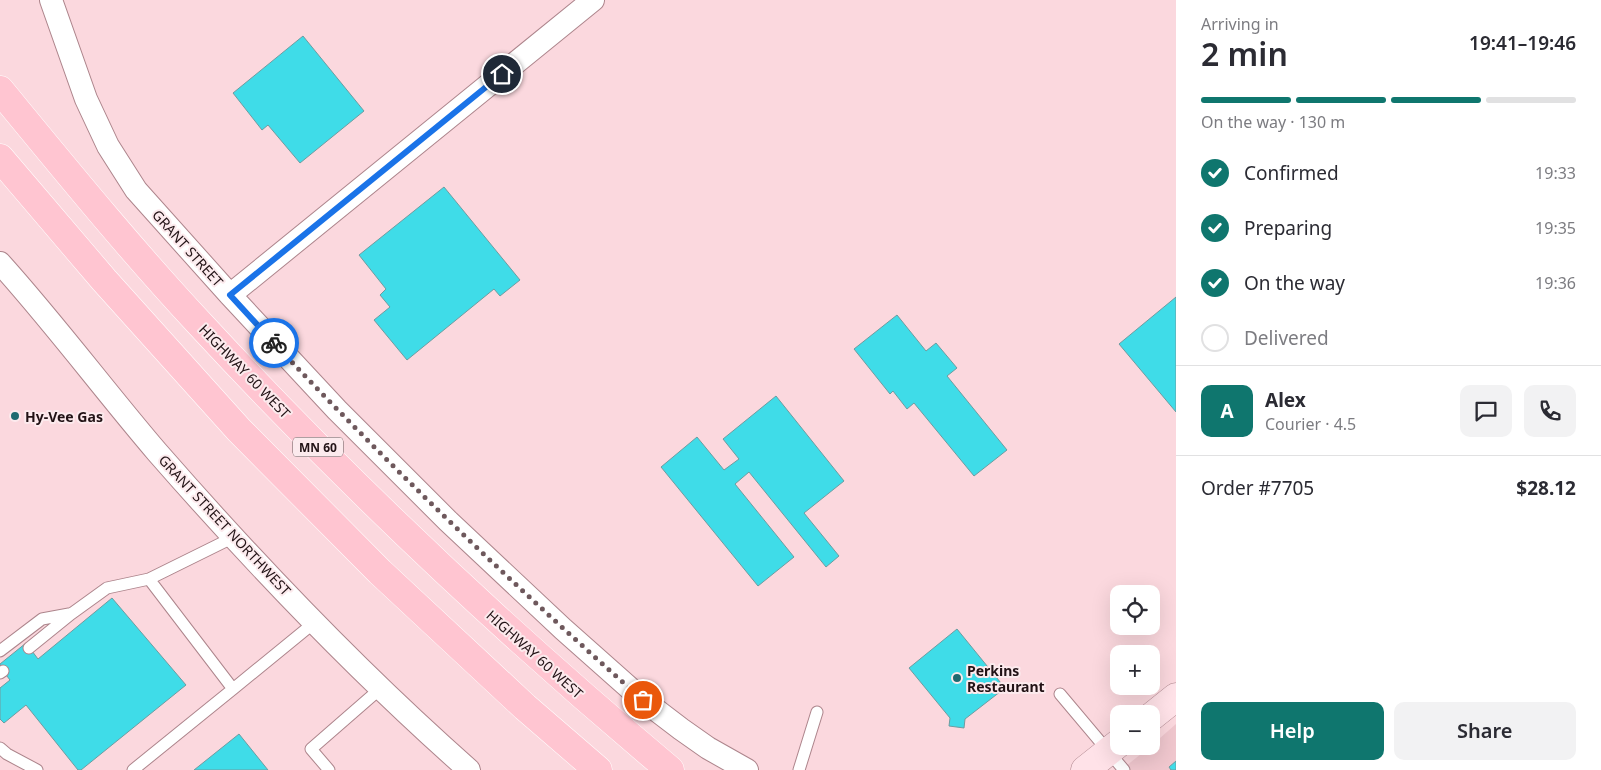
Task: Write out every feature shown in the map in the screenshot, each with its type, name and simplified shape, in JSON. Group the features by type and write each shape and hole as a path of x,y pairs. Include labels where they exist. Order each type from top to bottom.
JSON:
{"main road":[{"name":"HIGHWAY 60 WEST","path":"0,90 78,185 199,323 324,453 454,581 589,702 670,770"},
{"name":"MN 60","path":"0,158 104,280 239,430 380,572 525,707 598,770"}],"street":[{"name":"GRANT STREET","path":"52,0 86,99 108,146 136,190 230,295 330,403 448,521 563,629 643,700 708,748 747,770"},
{"path":"230,295 593,0"},
{"name":"GRANT STREET NORTHWEST","path":"0,263 157,452 234,537 381,688 469,770"},
{"path":"1160,710 1176,697"},
{"path":"1085,770 1117,755"}],"lane":[{"path":"29,648 107,588 148,579 234,537"},
{"path":"148,579 233,689"},
{"path":"0,651 42,619 71,614"},
{"path":"133,770 315,622"},
{"path":"329,770 310,749 381,688"},
{"path":"1060,694 1110,748"},
{"path":"799,770 817,712"},
{"path":"0,748 7,754 37,770"}],"shaded area":[{"path":"1176,724 1176,770 1121,770 1140,755 1160,755 1160,738"}],"building":[{"path":"303,36 364,111 300,163 268,125 262,130 233,93"},
{"path":"444,187 520,280 500,296 494,289 407,360 374,320 390,307 380,295 386,289 359,255"},
{"path":"1176,297 1176,412 1119,344"},
{"path":"897,315 926,351 936,343 957,368 947,376 1007,450 974,476 914,403 907,409 893,391 890,394 854,349"},
{"path":"776,396 844,481 804,513 839,556 826,567 749,472 735,484 794,557 758,586 661,467 697,437 724,470 739,459 723,439"},
{"path":"112,598 186,685 81,770 78,770 26,705 4,723 0,719 0,688 10,680 0,667 0,664 26,643 38,659"},
{"name":"Perkins Restaurant","path":"957,629 1005,688 965,719 964,728 949,726 950,718 909,668"},
{"path":"239,734 268,770 194,770"},
{"path":"1176,761 1176,770 1171,770 1169,767"}],"way so far":[{"path":"274,343 337,410 448,521 563,629 643,700"}],"place":[{"name":"Hy-Vee Gas","path":"15,416"},
{"name":"Perkins Restaurant","path":"957,678"}],"route":[{"path":"274,343 230,295 502,74"}]}
